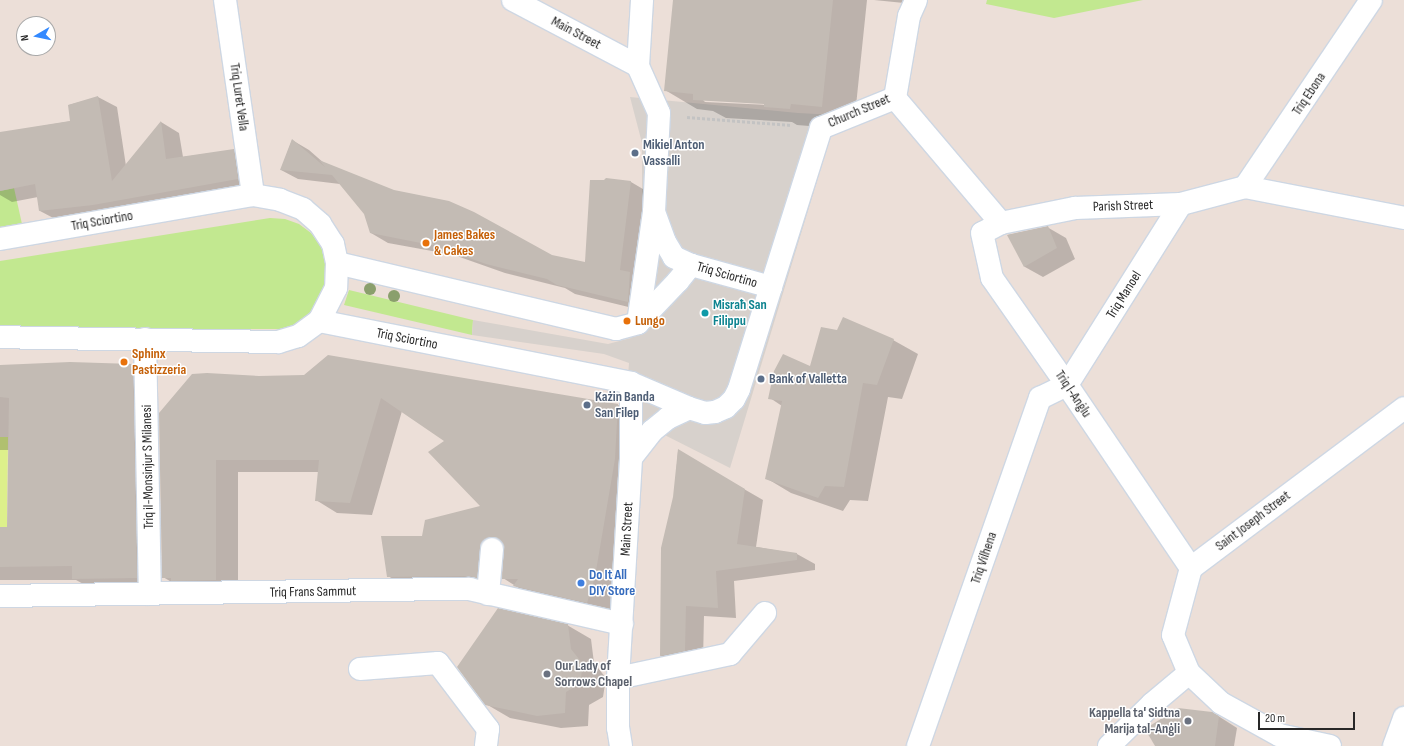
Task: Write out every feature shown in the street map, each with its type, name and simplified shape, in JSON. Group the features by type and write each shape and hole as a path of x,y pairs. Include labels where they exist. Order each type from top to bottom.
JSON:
{"street":[{"name":"Triq Luret Vella","path":"224,0 253,195"},
{"name":"Main Street","path":"513,0 638,66"},
{"path":"337,263 616,329 638,323 654,212 659,113 638,66 642,0"},
{"name":"Church Street","path":"771,287 820,128 895,98 909,16 916,0"},
{"name":"Triq Ebona","path":"1245,187 1371,0"},
{"path":"895,98 1001,222"},
{"name":"Parish Street","path":"1001,222 1075,208 1181,204 1245,187 1404,218"},
{"name":"Triq Sciortino","path":"0,239 253,195 280,200 303,209 320,224 333,244 337,263 336,288 319,321 298,336 278,342 0,337"},
{"name":"Triq Manoel","path":"1067,385 1181,204"},
{"path":"654,212 665,242 674,258 691,264"},
{"name":"Triq l-Anġlu","path":"1001,222 982,233 992,278 1067,385 1191,568"},
{"name":"Triq Sciortino","path":"319,321 631,383 689,408 705,413 715,412 726,407 734,399 771,287 691,264 678,281 638,323"},
{"name":"Triq il-Monsinjur S Milanesi","path":"145,339 150,594"},
{"name":"Main Street","path":"621,746 618,728 618,678 631,458 631,383"},
{"name":"Triq Vilhena","path":"918,746 1040,398 1067,385"},
{"path":"631,458 652,431 668,418 689,408"},
{"name":"Saint Joseph Street","path":"1191,568 1404,408"},
{"path":"488,594 492,549"},
{"path":"1191,568 1173,635 1189,673 1221,703 1279,735 1330,746"},
{"name":"Triq Frans Sammut","path":"0,596 469,589 622,624"},
{"path":"618,678 730,654 765,613"},
{"path":"360,669 438,663 488,729 486,746"},
{"path":"1108,746 1152,704 1189,673"},
{"path":"1394,746 1404,718"}],"path":[{"path":"659,113 820,128"}],"green space":[{"path":"987,0 1143,0 1054,18 986,4"},
{"path":"14,188 22,224 0,228 0,191"},
{"path":"270,218 285,219 299,224 311,233 323,248 329,266 329,285 313,315 287,329 0,329 0,261"},
{"path":"349,290 473,320 472,335 344,305"},
{"path":"0,437 8,437 7,527 0,527"}],"shaded area":[{"name":"Misraħ San Filippu","path":"630,97 798,113 837,115 730,468 625,415 629,363 604,354 472,335 473,320 608,344 631,338 642,211 642,143"}],"building":[{"path":"673,0 833,0 822,107 791,104 790,109 764,107 764,104 693,100 693,94 664,91"},
{"path":"98,96 112,181 161,121 166,159 234,149 238,179 93,205 39,211 35,184 0,191 0,132 70,121 68,105"},
{"path":"292,139 325,167 319,160 394,190 449,201 474,212 552,255 585,262 590,180 604,180 606,178 631,181 620,270 630,272 628,302 557,285 547,279 486,264 436,246 370,233 364,214 332,175 280,170"},
{"path":"1048,226 1057,248 1024,267 1007,235"},
{"path":"843,317 894,339 877,385 863,383 844,487 825,486 818,498 765,479 782,401 768,399 774,371 783,354 810,366 821,327 837,330"},
{"path":"328,355 618,404 615,459 595,577 587,603 513,586 518,579 502,579 503,544 499,539 493,537 486,538 482,542 477,578 469,576 387,577 381,536 422,536 425,520 480,506 428,452 444,441 381,398 350,503 315,501 319,460 216,460 216,580 171,581 171,578 162,578 159,413 192,374 207,373 259,376 304,375"},
{"path":"70,362 133,364 137,578 72,579 72,566 0,567 0,527 7,527 9,398 0,397 0,365"},
{"path":"678,449 745,489 737,544 797,553 797,560 716,571 718,608 686,606 685,651 660,656 661,548 673,497"},
{"path":"498,608 568,624 571,649 583,664 580,684 566,692 565,713 537,716 485,705 457,667"},
{"name":"Kappella ta' Sidtna Marija tal-Anġli","path":"1178,708 1212,712 1219,716 1215,746 1155,746 1145,729"}],"place":[{"name":"Mikiel Anton Vassalli","path":"635,153"},
{"name":"James Bakes & Cakes","path":"426,243"},
{"name":"Misraħ San Filippu","path":"705,313"},
{"name":"Lungo","path":"627,321"},
{"name":"Sphinx Pastizzeria","path":"124,362"},
{"name":"Bank of Valletta","path":"761,379"},
{"name":"Każin Banda San Filep","path":"587,405"},
{"name":"Do It All DIY Store","path":"581,583"},
{"name":"Our Lady of Sorrows Chapel","path":"547,674"},
{"name":"Kappella ta' Sidtna Marija tal-Anġli","path":"1188,721"}]}
